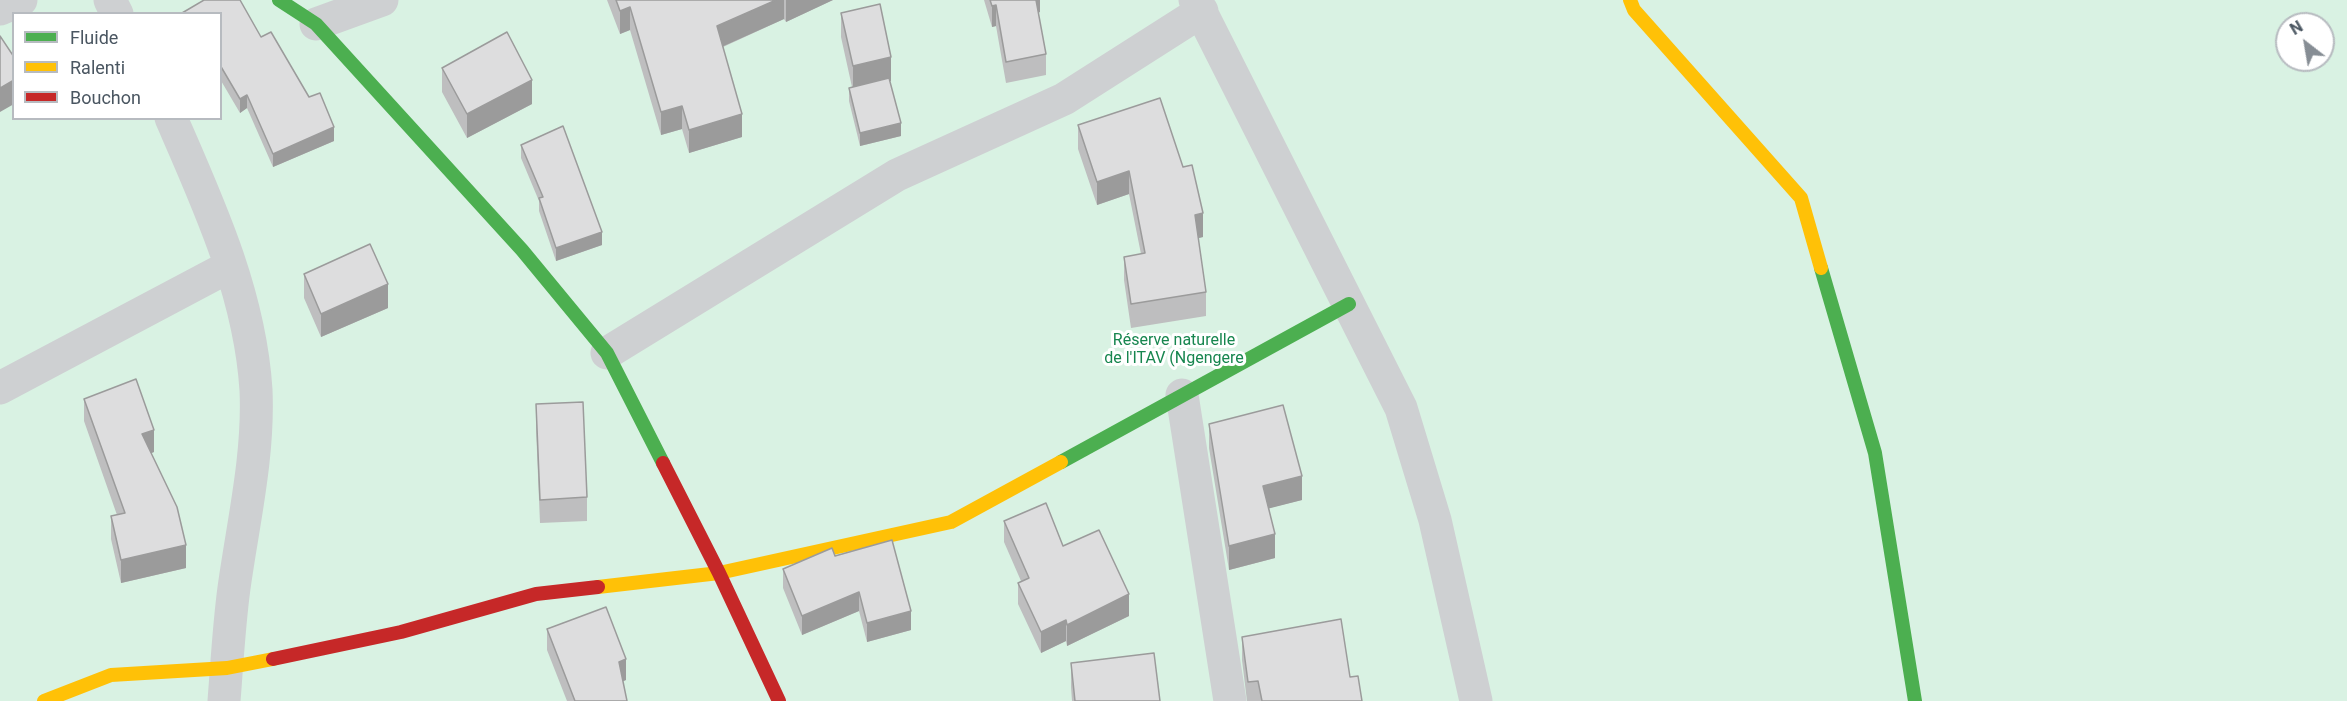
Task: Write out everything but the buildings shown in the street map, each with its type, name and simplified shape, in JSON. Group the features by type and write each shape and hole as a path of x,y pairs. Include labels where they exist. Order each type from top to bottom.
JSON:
{"street":[{"path":"0,9 21,0"},
{"path":"279,0 316,24 522,250 608,353 779,701"},
{"path":"316,24 382,0"},
{"path":"1630,0 1634,10 1801,198 1875,453 1915,701"},
{"path":"608,353 897,175 1064,99 1198,5 1401,408 1435,520 1476,701"},
{"path":"172,120 208,200 244,309 256,390 252,467 233,590 224,701"},
{"path":"0,388 230,266"},
{"path":"44,701 111,675 227,668 401,632 536,594 718,573 951,522 1348,304"},
{"path":"1182,395 1230,701"}],"green space":[{"name":"Réserve naturelle de l'ITAV (Ngengere","path":"0,0 2347,0 2347,701 0,701"}],"traffic: fast":[{"path":"279,0 316,24 522,250 607,353 663,463"},
{"path":"1821,268 1875,453 1915,701"},
{"path":"1061,462 1349,304"}],"traffic: slow":[{"path":"1630,0 1634,10 1801,198 1821,268"},
{"path":"598,587 719,573 951,522 1061,462"},
{"path":"44,701 111,675 227,668 273,659"}],"traffic: jam":[{"path":"663,463 719,573 779,701"},
{"path":"273,659 401,632 536,594 598,587"}]}
